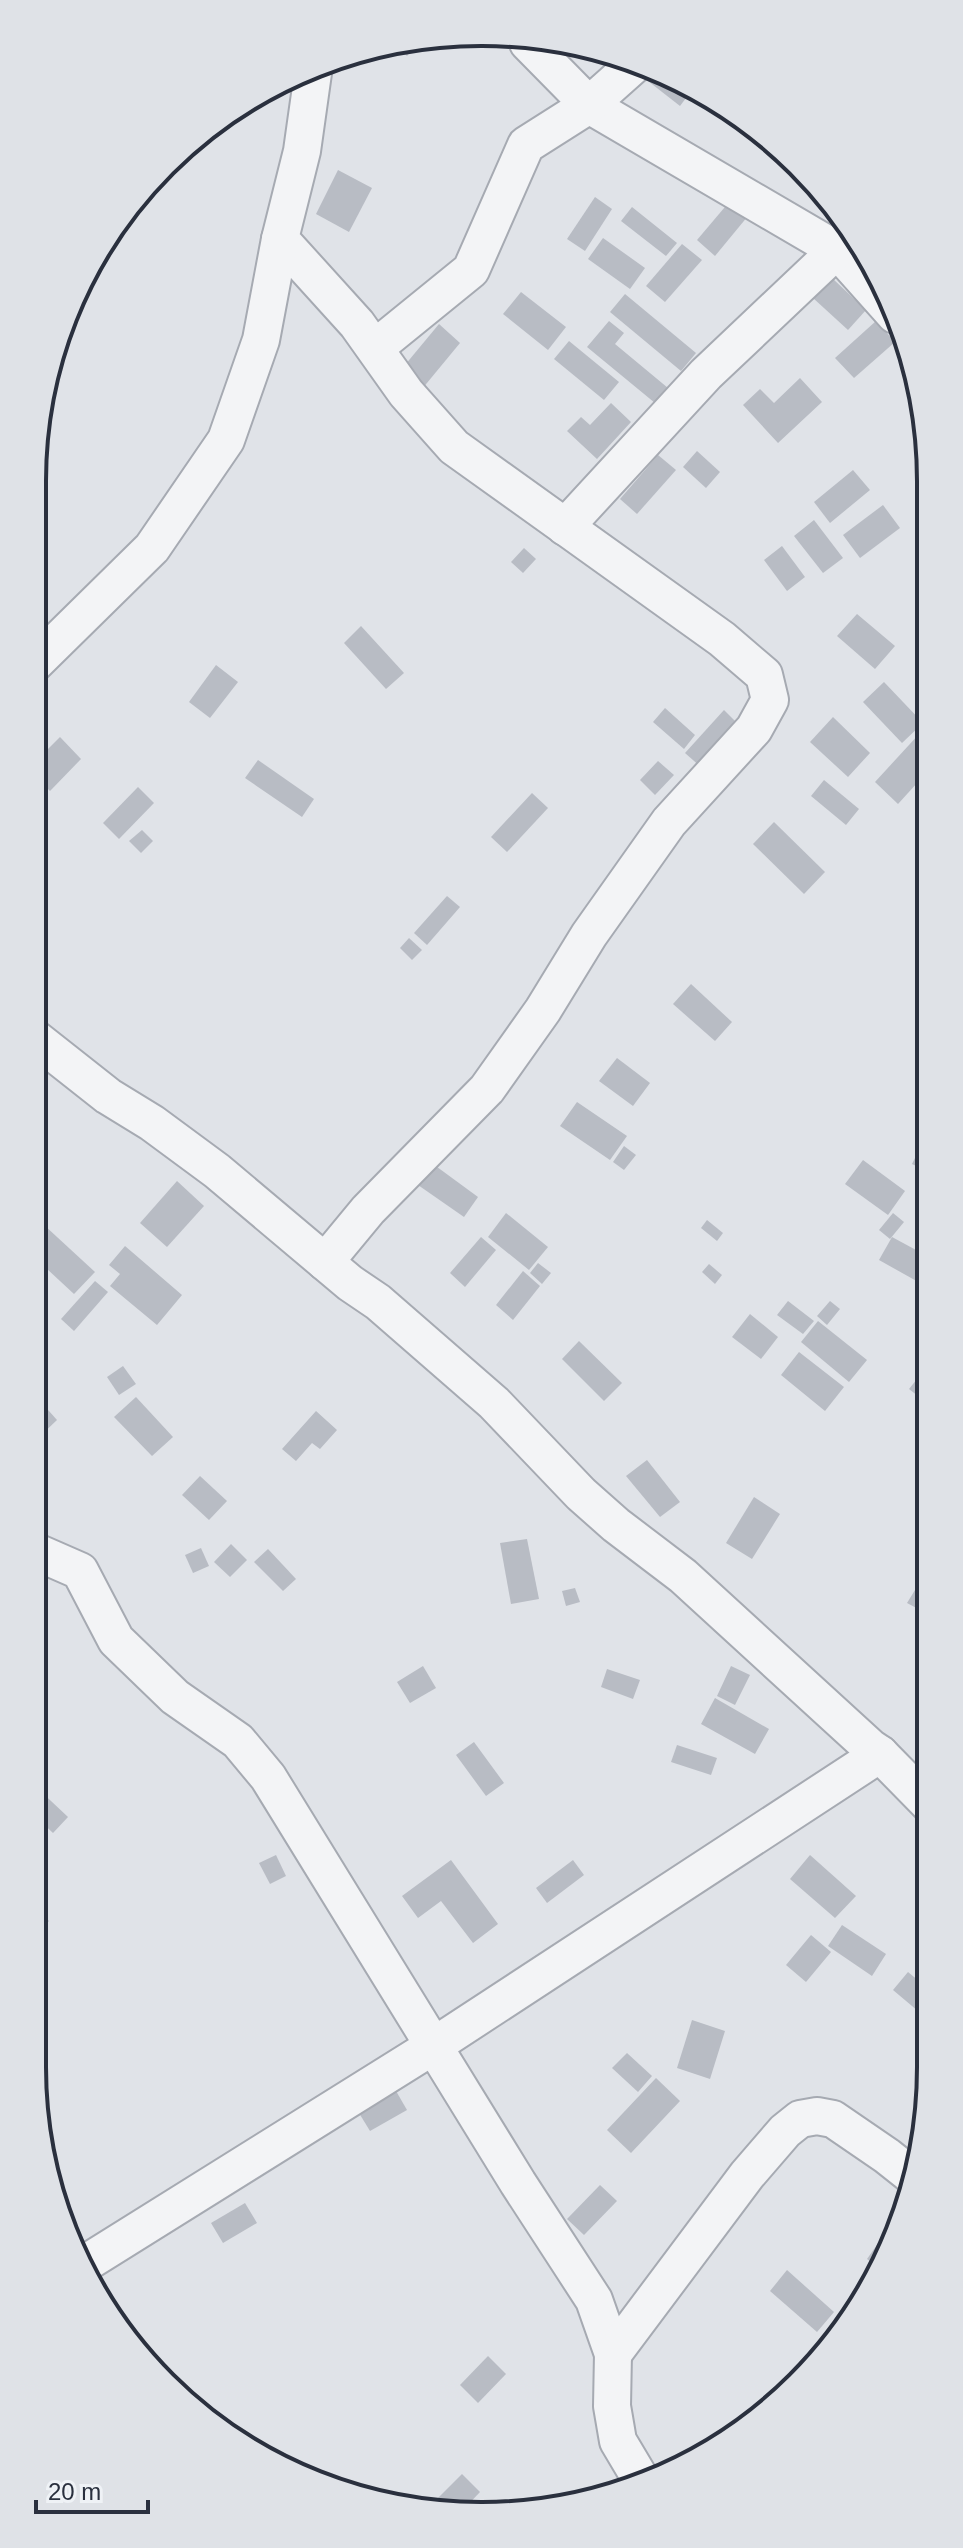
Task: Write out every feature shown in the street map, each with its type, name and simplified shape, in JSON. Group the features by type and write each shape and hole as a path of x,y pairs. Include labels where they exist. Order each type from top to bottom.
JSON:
{"street":[{"path":"535,50 589,105 837,250 872,289"},
{"path":"375,348 471,270 526,145 589,105 627,71"},
{"path":"46,652 152,548 226,440 261,340 280,239 302,151 312,80"},
{"path":"280,239 375,348 406,393 454,447 722,639 764,675 770,700 754,729 669,822 589,935 543,1010 487,1089 368,1210 325,1262"},
{"path":"565,527 706,374 837,250"},
{"path":"46,1047 108,1096 152,1123 236,1185 458,1370 581,1494 683,1576 880,1754 917,1792"},
{"path":"46,1556 80,1571 116,1640 175,1697 238,1741 268,1777 518,2183 594,2300 613,2354 612,2406 618,2441 637,2473"},
{"path":"91,2260 435,2045 880,1754"},
{"path":"613,2354 747,2175 785,2131 800,2119 817,2116 833,2119 904,2170"}],"building":[{"path":"649,80 686,97 680,106"},
{"path":"338,170 372,188 349,232 316,214"},
{"path":"595,197 612,209 585,251 567,239"},
{"path":"730,201 748,216 715,256 697,240"},
{"path":"632,207 677,243 666,256 621,221"},
{"path":"603,238 645,268 630,289 588,259"},
{"path":"682,244 702,260 665,302 646,286"},
{"path":"832,278 866,310 848,330 813,298"},
{"path":"521,292 566,327 548,350 503,314"},
{"path":"625,294 696,353 681,371 610,312"},
{"path":"609,321 624,333 615,344 668,388 655,403 587,347"},
{"path":"876,321 894,343 854,378 835,358"},
{"path":"439,324 460,343 422,389 400,371"},
{"path":"569,341 619,382 604,400 554,359"},
{"path":"800,378 822,402 778,443 743,405 760,389 774,403"},
{"path":"611,403 631,422 597,459 567,431 581,417 590,425"},
{"path":"697,451 720,472 706,488 683,467"},
{"path":"658,455 676,470 637,514 620,499"},
{"path":"853,470 870,490 830,523 814,502"},
{"path":"883,505 900,528 860,558 843,535"},
{"path":"814,520 843,558 823,573 794,536"},
{"path":"782,546 805,577 787,591 764,560"},
{"path":"524,548 536,559 523,573 511,562"},
{"path":"857,614 895,646 875,669 837,636"},
{"path":"361,626 404,673 386,689 344,643"},
{"path":"216,665 238,682 210,718 189,702"},
{"path":"884,682 917,717 917,729 902,743 863,702"},
{"path":"665,708 695,735 684,749 653,722"},
{"path":"724,710 740,726 702,768 685,753"},
{"path":"833,717 870,753 848,777 810,742"},
{"path":"917,736 917,783 898,804 875,782"},
{"path":"60,737 81,759 50,791 46,787 46,751"},
{"path":"258,760 314,799 302,817 245,778"},
{"path":"658,761 674,775 655,795 640,780"},
{"path":"824,780 859,809 846,825 811,796"},
{"path":"138,787 154,803 119,839 103,823"},
{"path":"532,793 548,808 507,852 491,837"},
{"path":"774,822 825,872 804,894 753,844"},
{"path":"142,830 153,841 141,853 129,841"},
{"path":"447,896 460,907 427,945 414,933"},
{"path":"409,938 422,950 412,960 400,948"},
{"path":"691,984 732,1022 715,1041 673,1004"},
{"path":"617,1058 650,1083 633,1106 599,1081"},
{"path":"577,1102 627,1136 610,1160 560,1126"},
{"path":"624,1146 636,1155 624,1170 613,1162"},
{"path":"863,1160 905,1191 888,1215 845,1184"},
{"path":"433,1164 478,1197 464,1217 418,1185"},
{"path":"177,1181 204,1206 167,1247 140,1223"},
{"path":"506,1213 548,1247 529,1270 488,1237"},
{"path":"893,1213 904,1222 890,1239 879,1230"},
{"path":"707,1220 723,1233 717,1241 701,1228"},
{"path":"46,1227 95,1272 74,1294 46,1268"},
{"path":"481,1237 496,1250 465,1287 450,1273"},
{"path":"892,1237 917,1251 917,1281 879,1260"},
{"path":"125,1246 182,1295 157,1325 110,1286 120,1274 109,1265"},
{"path":"538,1263 551,1273 542,1284 530,1273"},
{"path":"709,1264 722,1275 715,1284 702,1272"},
{"path":"523,1271 540,1286 513,1320 496,1305"},
{"path":"95,1281 108,1292 74,1331 61,1319"},
{"path":"788,1301 814,1321 803,1334 777,1315"},
{"path":"830,1301 840,1309 827,1325 817,1316"},
{"path":"750,1314 778,1337 761,1359 732,1337"},
{"path":"818,1321 867,1360 849,1382 801,1342"},
{"path":"579,1341 622,1383 604,1401 562,1359"},
{"path":"799,1352 844,1387 825,1411 781,1375"},
{"path":"123,1366 136,1384 119,1395 107,1377"},
{"path":"917,1379 917,1395 909,1389"},
{"path":"136,1397 173,1437 152,1456 114,1417"},
{"path":"46,1408 57,1420 46,1430"},
{"path":"316,1411 337,1430 320,1449 312,1443 296,1461 282,1449"},
{"path":"647,1460 680,1502 660,1517 626,1476"},
{"path":"200,1476 227,1501 209,1520 182,1495"},
{"path":"754,1497 780,1514 752,1559 726,1543"},
{"path":"527,1539 539,1599 511,1604 500,1543"},
{"path":"231,1544 247,1560 230,1577 214,1562"},
{"path":"201,1548 209,1566 193,1573 185,1555"},
{"path":"268,1549 296,1579 283,1591 254,1562"},
{"path":"575,1588 580,1602 566,1606 562,1591"},
{"path":"915,1590 917,1591 917,1608 907,1603"},
{"path":"423,1666 436,1688 410,1703 397,1682"},
{"path":"731,1666 750,1675 735,1705 717,1696"},
{"path":"607,1669 640,1680 633,1699 601,1687"},
{"path":"715,1698 769,1729 755,1754 701,1724"},
{"path":"474,1742 504,1783 486,1796 456,1755"},
{"path":"677,1745 717,1758 711,1775 671,1762"},
{"path":"46,1796 68,1817 53,1833 46,1826"},
{"path":"276,1855 286,1876 270,1884 259,1863"},
{"path":"810,1855 856,1896 835,1918 790,1879"},
{"path":"451,1860 498,1924 473,1943 441,1901 418,1918 402,1896"},
{"path":"573,1860 584,1875 547,1903 536,1888"},
{"path":"842,1925 886,1954 872,1976 828,1946"},
{"path":"811,1935 831,1952 806,1982 786,1965"},
{"path":"908,1972 917,1979 917,2010 893,1990"},
{"path":"692,2020 725,2031 710,2079 677,2068"},
{"path":"627,2053 652,2076 638,2092 612,2068"},
{"path":"656,2078 680,2101 631,2153 607,2130"},
{"path":"396,2091 407,2110 370,2131 359,2113"},
{"path":"600,2185 617,2201 584,2235 567,2219"},
{"path":"245,2203 257,2223 223,2243 211,2223"},
{"path":"882,2238 871,2262 867,2259"},
{"path":"787,2270 834,2312 817,2332 770,2291"},
{"path":"488,2356 506,2374 478,2403 460,2385"},
{"path":"462,2474 480,2492 471,2502 437,2499"}]}
